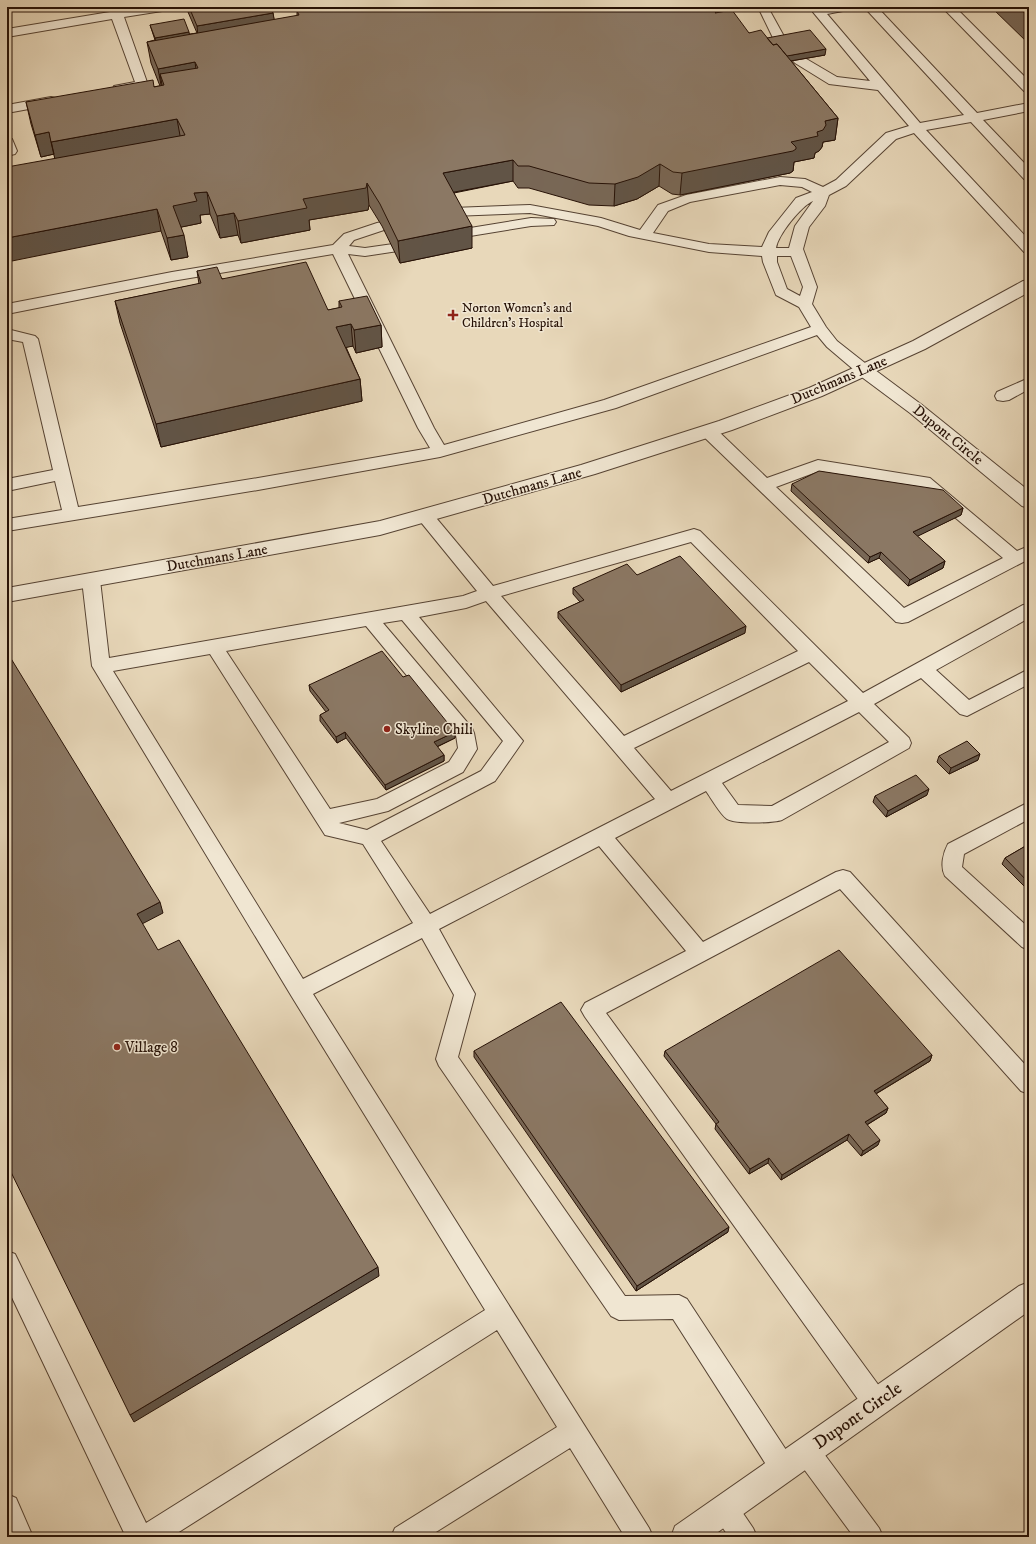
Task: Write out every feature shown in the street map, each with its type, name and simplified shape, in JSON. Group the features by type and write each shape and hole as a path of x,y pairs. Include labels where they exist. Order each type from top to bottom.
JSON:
{"street":[{"name":"Dutchmans Lane","path":"7,595 373,529 426,517 603,465 709,432 865,371 904,353 983,312 1029,285"},
{"name":"Dupont Circle","path":"865,371 916,409 1029,501"},
{"name":"Dupont Circle","path":"686,1537 1029,1295"}],"lane":[{"path":"7,33 162,7"},
{"path":"770,7 763,8 781,42 798,60 834,81 881,86"},
{"path":"816,9 844,7"},
{"path":"870,7 1029,176"},
{"path":"948,7 1029,88"},
{"path":"816,9 917,128 1029,249"},
{"path":"104,92 142,85 117,15"},
{"path":"7,109 67,98"},
{"path":"865,371 832,344 820,329 805,304 781,292 770,262 770,246 774,235 801,201 823,193 841,183 890,136 917,128 1029,107"},
{"path":"7,142 10,151 7,152"},
{"path":"644,235 664,208 686,199 780,182 805,183 823,193"},
{"path":"805,304 810,288 796,249 802,226 818,206 823,193"},
{"path":"455,216 530,209 601,222 629,232 709,248 796,252"},
{"path":"464,233 531,222 554,222 603,231 629,232"},
{"path":"7,309 131,283 264,259 338,248 383,229"},
{"path":"338,248 365,252 392,248"},
{"path":"338,248 426,428 440,452"},
{"path":"7,525 258,484 440,452 610,404 820,329"},
{"path":"7,334 30,339 71,514"},
{"path":"1003,396 1029,383"},
{"path":"709,432 902,618 1022,556 924,482 818,465 765,485"},
{"path":"7,485 61,474"},
{"path":"426,517 489,593 669,802"},
{"path":"101,666 466,602 489,593 694,536 902,743 775,814 733,813 709,781"},
{"path":"90,580 101,666 299,991 640,1537"},
{"path":"299,991 861,703 1029,610"},
{"path":"214,646 332,829 368,838 488,776 514,741 406,613"},
{"path":"325,818 381,806 456,767 468,749 465,733 370,619"},
{"path":"621,746 811,653"},
{"path":"923,669 967,709 1029,676"},
{"path":"1029,810 955,850 952,870 1029,941"},
{"path":"602,836 700,953"},
{"path":"368,838 426,926 465,994 447,1059 619,1308 679,1307 783,1468"},
{"path":"876,1403 592,1010 843,878 1029,1084"},
{"path":"7,1262 139,1537"},
{"path":"148,1537 500,1314"},
{"path":"404,1537 574,1431"},
{"path":"807,1452 870,1537"},
{"path":"7,1507 20,1537"},
{"path":"725,1509 744,1537"}],"building":[{"path":"189,7 270,7 273,13 197,26"},
{"path":"323,7 720,7 715,13 732,10 749,33 761,30 773,45 777,44 838,118 825,121 826,125 823,130 817,132 818,136 791,142 796,147 793,151 682,173 673,172 660,164 638,177 615,184 589,183 529,166 518,166 513,160 443,173 472,226 398,241 380,204 367,183 366,188 303,199 307,208 238,221 234,213 217,216 207,192 194,193 197,201 173,206 184,235 167,238 157,209 7,238 7,167 185,135 177,119 51,142 49,132 35,135 26,102 153,80 154,87 164,85 160,74 198,68 195,62 158,69 147,42 299,15 297,11"},
{"path":"1018,7 1029,7 1029,17"},
{"path":"184,19 189,32 155,38 150,25"},
{"path":"810,30 826,49 787,56 777,44 773,45 767,38"},
{"path":"306,262 328,310 342,307 339,301 367,296 381,325 354,330 351,324 336,327 360,379 156,424 115,301 201,283 197,271 217,267 222,279"},
{"path":"819,471 943,490 963,508 913,532 945,561 910,580 881,552 870,557 792,484"},
{"path":"680,556 746,626 621,685 558,612 584,600 573,588 627,564 637,575"},
{"name":"Skyline Chili","path":"382,651 403,677 409,675 455,732 434,742 444,755 385,785 345,732 336,737 320,715 329,710 309,685"},
{"path":"7,652 160,902 137,914 158,950 179,940 378,1267 130,1415 7,1164"},
{"path":"967,741 980,754 951,768 939,756"},
{"path":"916,775 929,789 888,811 875,796"},
{"path":"1029,844 1029,883 1005,858"},
{"path":"839,950 932,1055 874,1091 888,1108 865,1122 880,1140 863,1151 849,1134 782,1175 769,1158 750,1169 716,1124 719,1122 665,1051"},
{"path":"561,1002 729,1227 637,1286 474,1051"}],"place":[{"name":"Norton Women's and Children's Hospital","path":"453,315"},
{"name":"Skyline Chili","path":"387,729"},
{"name":"Village 8","path":"117,1047"}]}
